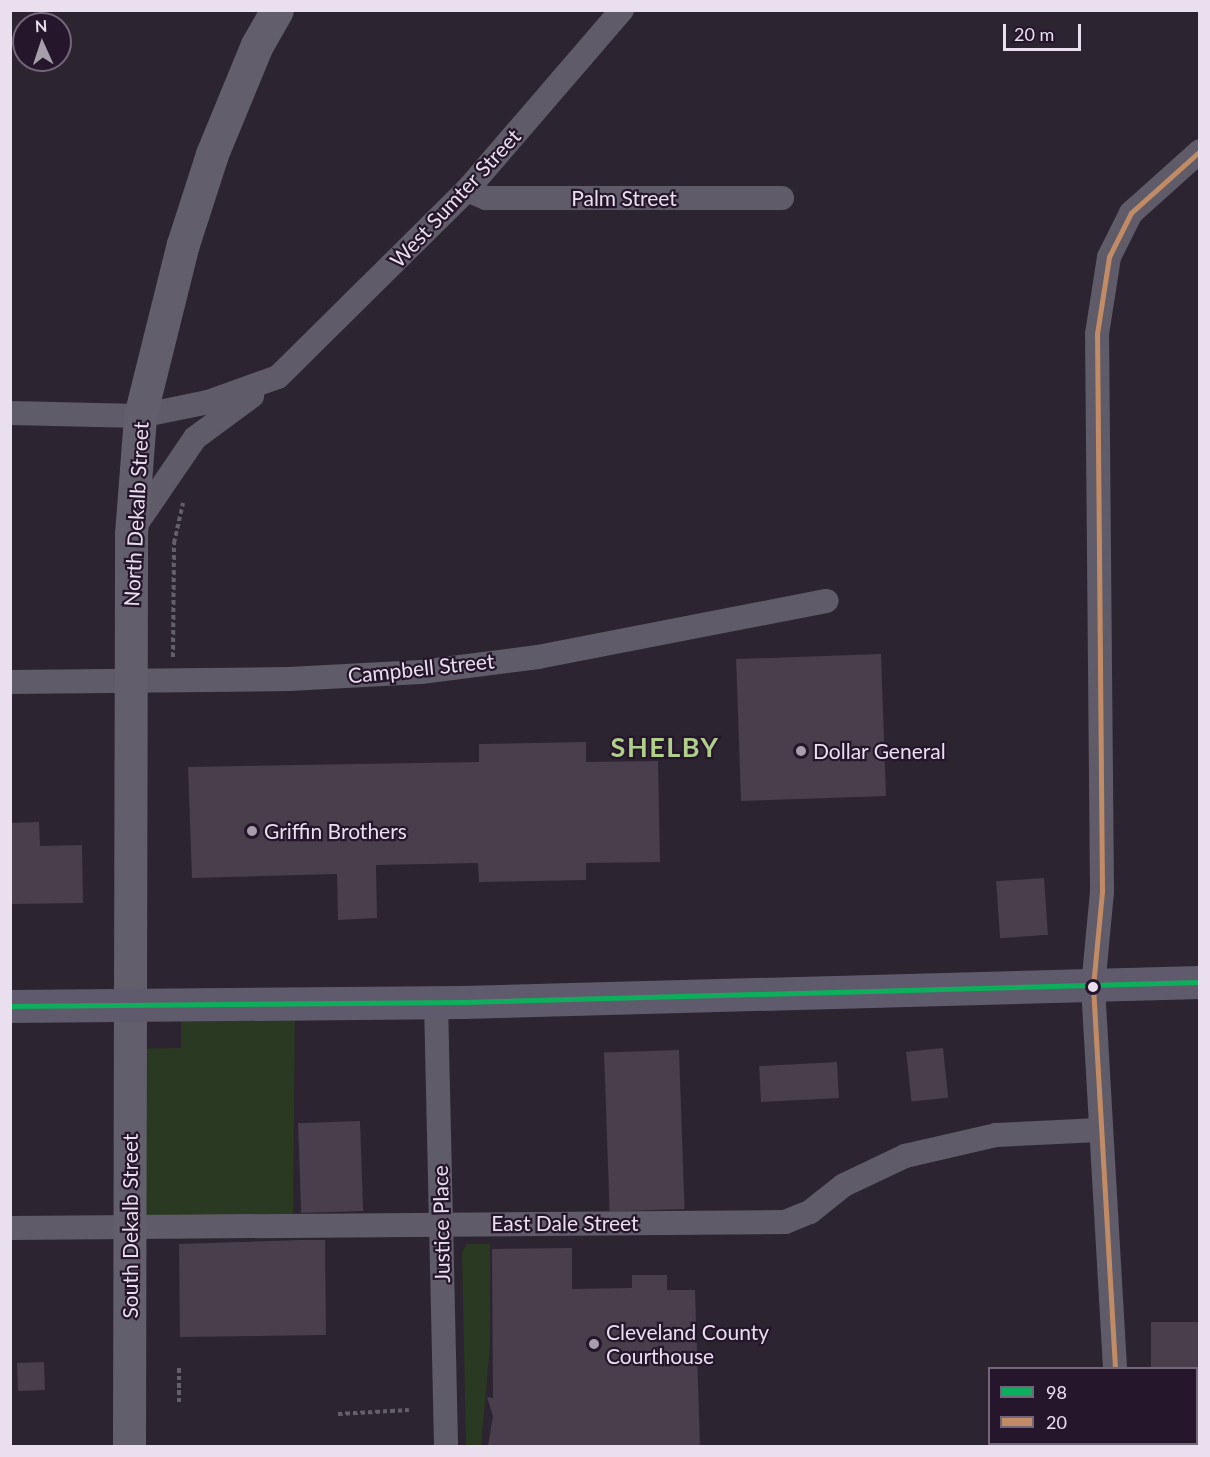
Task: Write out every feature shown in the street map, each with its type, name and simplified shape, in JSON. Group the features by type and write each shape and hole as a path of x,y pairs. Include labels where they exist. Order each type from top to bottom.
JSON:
{"main road":[{"name":"North Dekalb Street","path":"130,1006 131,534 140,416 183,244 212,154 257,45 277,10"},
{"path":"10,1006 436,1002 1093,987 1200,982"},
{"name":"South Dekalb Street","path":"129,1446 130,1006"}],"street":[{"name":"West Sumter Street","path":"131,534 195,438 278,377 467,190 622,10"},
{"path":"1115,1367 1099,1130 1093,987 1102,891 1097,334 1102,286 1109,257 1131,213 1200,151"},
{"name":"Palm Street","path":"467,190 486,198 782,198"},
{"name":"West Sumter Street","path":"10,413 140,416 208,402 278,377"},
{"name":"Campbell Street","path":"10,682 173,681 421,672 538,657 827,601"},
{"name":"Justice Place","path":"436,1002 446,1446"},
{"name":"East Dale Street","path":"10,1228 785,1222 810,1212 844,1185 905,1156 996,1135 1099,1130"}],"path":[{"path":"173,681 174,543 186,495"},
{"path":"178,1368 179,1401"},
{"path":"338,1414 409,1410"}],"green space":[{"path":"295,1004 293,1226 130,1228 130,1049 181,1048 181,1006"},
{"path":"467,1244 490,1244 490,1346 481,1446 466,1446 462,1252"}],"building":[{"path":"881,654 886,796 741,801 736,659"},
{"path":"586,742 586,762 658,761 660,862 586,863 586,880 479,882 478,863 376,865 377,918 338,920 337,874 192,878 188,767 479,762 479,744"},
{"path":"39,822 40,846 82,845 83,903 10,904 10,823"},
{"path":"1044,878 1048,935 1000,938 996,881"},
{"path":"943,1048 948,1098 911,1102 906,1052"},
{"path":"679,1050 685,1209 610,1212 604,1053"},
{"path":"837,1062 839,1098 761,1102 759,1066"},
{"path":"360,1121 363,1211 301,1213 298,1123"},
{"path":"325,1240 326,1335 180,1337 179,1244"},
{"name":"Cleveland County Courthouse","path":"572,1248 572,1289 632,1288 632,1275 667,1275 667,1290 695,1290 700,1446 488,1446 493,1416 487,1397 493,1398 492,1249"},
{"path":"1151,1322 1200,1322 1200,1368 1151,1367"},
{"path":"44,1362 45,1390 18,1391 17,1363"}],"transit line":[{"name":"20","path":"1115,1367 1093,987 1102,891 1097,334 1109,257 1131,213 1200,151"},
{"name":"98","path":"10,1006 463,1002 1200,982"}],"place":[{"name":"Dollar General","path":"801,751"},
{"name":"Griffin Brothers","path":"252,831"},
{"name":"Cleveland County Courthouse","path":"594,1344"}],"district":[{"name":"SHELBY","path":"665,747"}]}
